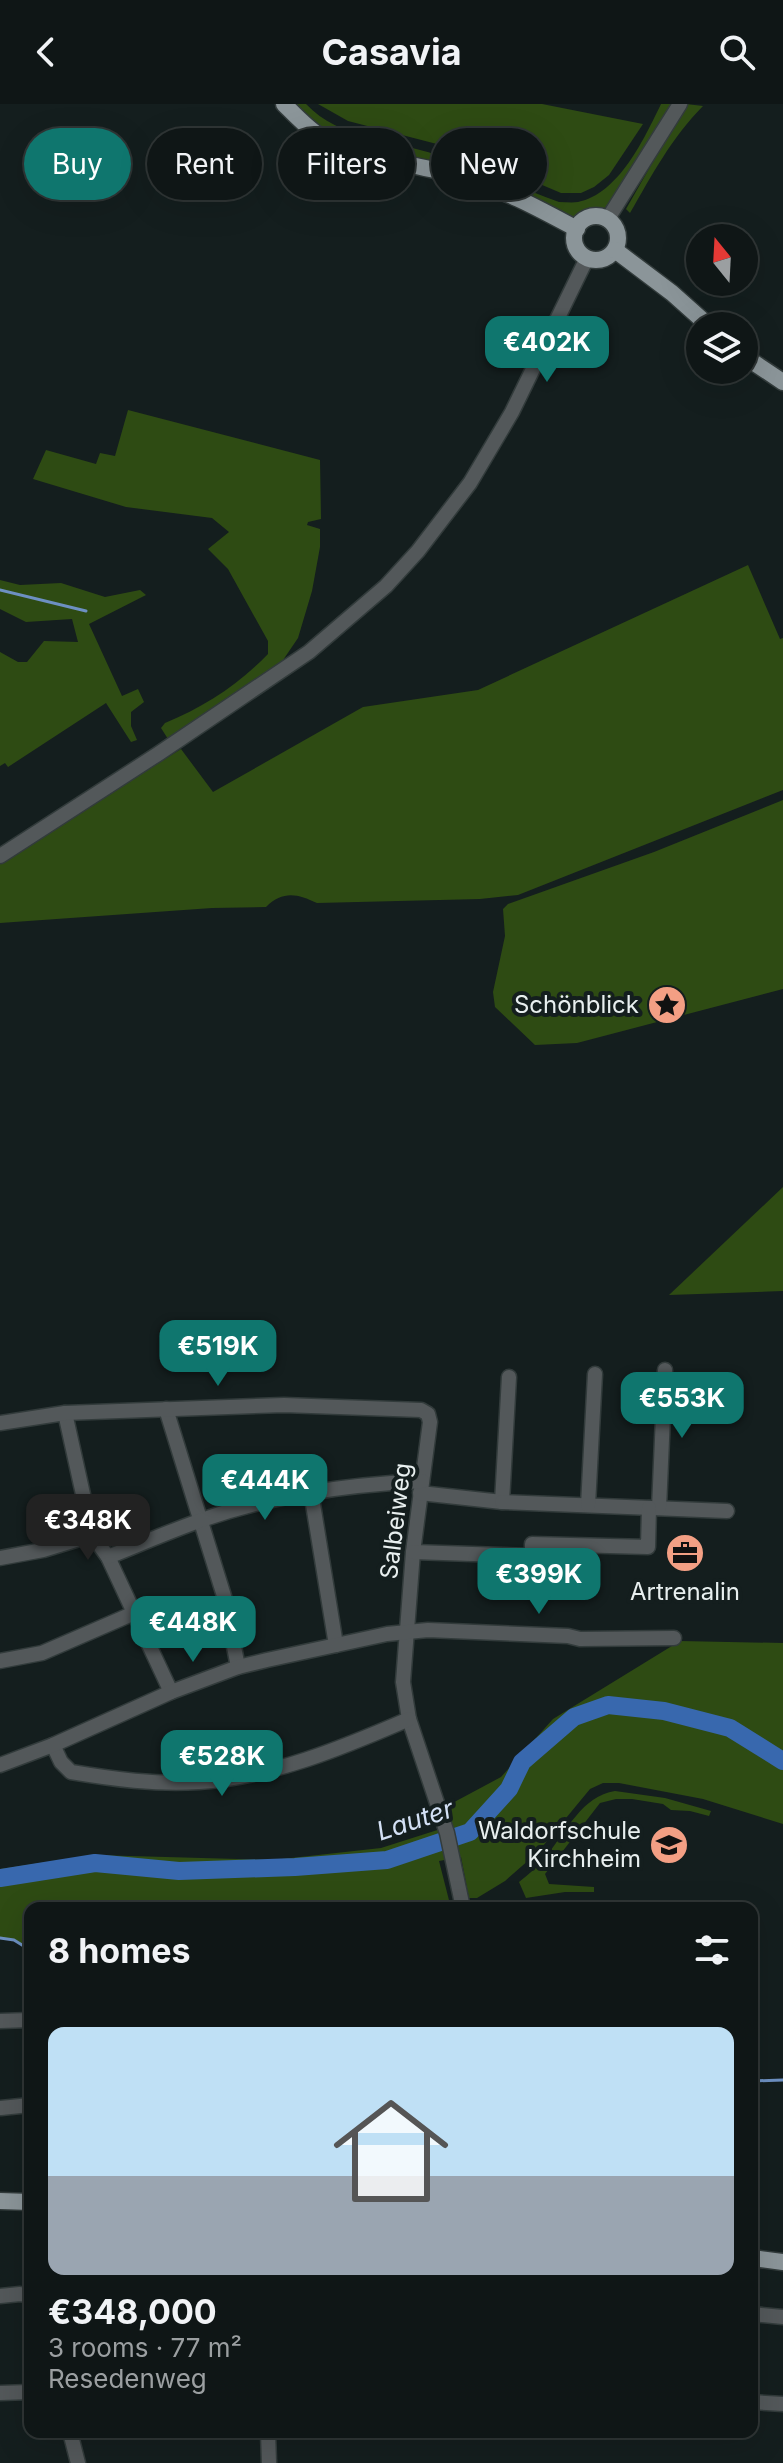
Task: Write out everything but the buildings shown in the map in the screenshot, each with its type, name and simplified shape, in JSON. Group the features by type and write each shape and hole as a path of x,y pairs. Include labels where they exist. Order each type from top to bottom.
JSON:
{"main road":[{"path":"284,104 303,124 347,149 482,184 531,204 577,229"},
{"path":"590,217 607,220 618,235 615,250 599,260 587,258 576,246 577,229 590,217"},
{"path":"615,250 692,312"},
{"path":"758,365 783,382"},
{"path":"0,2201 24,2202"},
{"path":"758,2259 783,2262"}],"street":[{"path":"607,220 680,104"},
{"path":"0,856 309,652 386,586 442,522 478,471 512,412 587,258"},
{"path":"413,1552 532,1556 532,1544 648,1547 665,1370"},
{"path":"588,1505 595,1374"},
{"path":"502,1502 509,1377"},
{"name":"Salbeiweg","path":"166,1409 355,1406 421,1410 428,1414 429,1430 405,1633 403,1682 409,1719 443,1820 462,1902"},
{"path":"0,1423 65,1413 166,1409 224,1596 238,1667"},
{"path":"65,1413 92,1535 108,1557 171,1692"},
{"path":"108,1557 201,1520 311,1492 421,1487 502,1502 727,1511"},
{"path":"311,1492 336,1645"},
{"path":"0,1558 43,1550 92,1535"},
{"path":"0,1661 42,1653 132,1614"},
{"path":"0,1765 238,1667 336,1645 428,1630 580,1639 674,1638"},
{"path":"53,1745 61,1762 71,1772 161,1783 201,1782 245,1775 320,1755 409,1719"},
{"path":"0,2021 24,2020"},
{"path":"1,2108 24,2106"},
{"path":"0,2296 24,2295"},
{"path":"758,2315 783,2317"},
{"path":"0,2393 24,2392"},
{"path":"758,2402 783,2404"},
{"path":"72,2438 78,2463"},
{"path":"268,2438 269,2463"}],"green space":[{"path":"294,104 306,104 342,128 325,128"},
{"path":"318,104 542,104 643,124 609,175 581,193 561,193 547,187 547,128 431,128 431,142 415,138 415,128 375,128 348,121"},
{"path":"661,104 673,104 632,175 613,201 596,214 573,217 534,200 547,200 547,197 559,202 578,202 593,197 606,188 629,162"},
{"path":"686,104 703,106 672,143 630,213 626,209"},
{"path":"415,149 431,153 431,164 415,160"},
{"path":"128,410 320,460 321,519 307,525 320,529 320,547 312,591 298,638 279,666 168,739 161,728 165,723 207,702 245,676 268,654 268,641 228,569 208,549 229,532 212,518 126,507 33,479 46,450 96,464 100,453 115,456"},
{"path":"748,565 780,639 783,638 783,790 518,895 480,899 317,903 291,895 278,898 266,907 0,923 0,862 181,749 213,792 363,707 478,690"},
{"path":"0,580 20,585 61,583 105,597 140,590 146,595 89,624 122,696 138,689 144,702 131,712 131,726 137,740 131,742 106,703 8,767 5,763 0,766 0,652 18,662 27,662 44,641 78,642 72,619 26,622 0,609"},
{"path":"783,800 783,989 577,1043 535,1045 495,1007 493,992 505,936 503,909 508,904 654,852"},
{"path":"783,1187 783,1291 669,1295"},
{"path":"680,1641 783,1643 783,1824 703,1799 619,1783 603,1783 590,1789 538,1852 505,1881 477,1898 469,1898 461,1857 439,1861 449,1902 24,1902 24,1946 14,1940 0,1938 0,1869 94,1855 273,1860 381,1848 450,1826 445,1807 501,1777 553,1719"},
{"path":"615,1791 665,1798 711,1811 709,1816 632,1799 600,1803 545,1874 549,1884 594,1887 594,1892 565,1892 526,1898 519,1882 541,1863 584,1807 603,1794"}],"waterway":[{"path":"0,590 86,611"},
{"name":"Lauter","path":"0,1878 95,1863 179,1871 387,1860 470,1832 509,1789 522,1762 574,1717 608,1705 664,1711 730,1728 783,1761"},
{"path":"0,1938 14,1940 24,1946"},
{"path":"758,2081 783,2080"}],"place":[{"name":"Schönblick","path":"667,1005"},
{"name":"Artrenalin","path":"685,1553"},
{"name":"Waldorfschule Kirchheim","path":"669,1845"}]}
